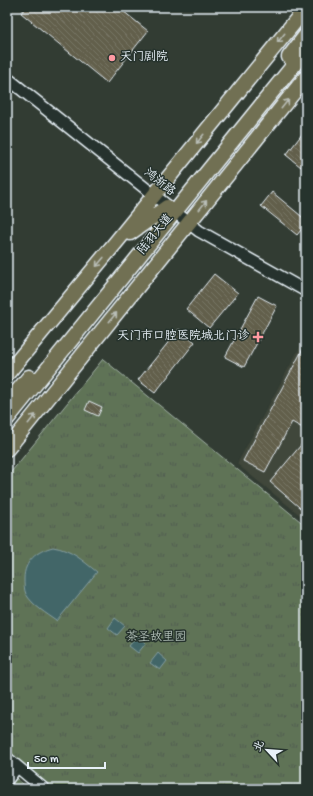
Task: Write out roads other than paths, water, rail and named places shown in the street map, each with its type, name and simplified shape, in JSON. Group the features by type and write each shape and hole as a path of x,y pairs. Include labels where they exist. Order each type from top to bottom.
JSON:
{"main road":[{"path":"7,374 154,196 306,8"},
{"name":"陆羽大道","path":"7,420 306,35"},
{"name":"陆羽大道","path":"7,404 306,50"},
{"path":"7,449 306,77"},
{"path":"117,241 171,210"},
{"path":"162,256 171,210"}],"street":[{"name":"鸿渐路","path":"7,78 171,210 210,238 306,291"},
{"path":"7,758 44,789"},
{"path":"7,780 17,767"}],"water":[{"path":"53,547 72,553 97,572 57,621 32,602 26,594 24,585 26,567 32,558 42,551"},
{"path":"115,618 125,626 117,635 108,628"},
{"path":"137,636 146,643 138,653 129,646"},
{"path":"158,653 167,661 160,670 150,663"}],"place":[{"name":"天门剧院","path":"112,58"},
{"name":"天门市口腔医院城北门诊","path":"258,337"}],"park label":[{"name":"茶圣故里园","path":"156,638"}]}
